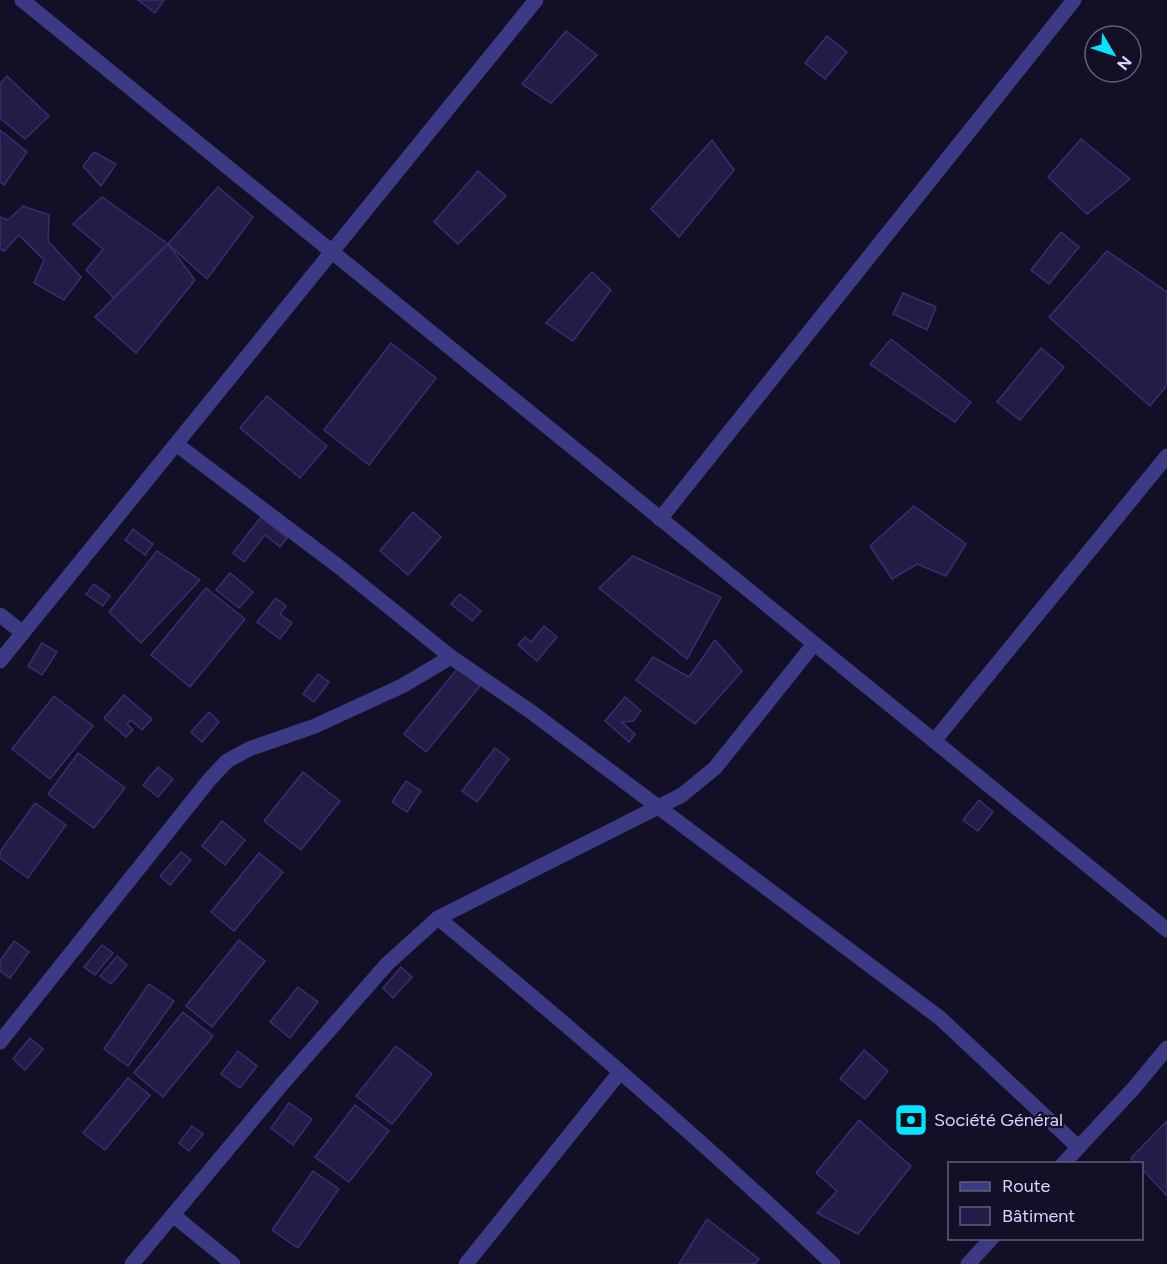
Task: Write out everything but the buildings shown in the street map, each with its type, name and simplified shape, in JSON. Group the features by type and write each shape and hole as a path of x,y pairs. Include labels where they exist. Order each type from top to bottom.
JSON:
{"street":[{"path":"22,0 1167,930"},
{"path":"0,661 536,0"},
{"path":"660,519 1074,0"},
{"path":"176,444 338,566 451,657 530,711 940,1018 1078,1147"},
{"path":"934,741 1167,456"},
{"path":"0,615 22,633"},
{"path":"132,1264 283,1083 387,964 438,918 682,795 715,768 814,644"},
{"path":"0,1042 210,779 227,761 249,749 315,726 402,686 451,657"},
{"path":"438,918 526,990 620,1072 765,1200 833,1264"},
{"path":"1065,1162 1133,1089 1167,1047"},
{"path":"466,1264 620,1072"},
{"path":"173,1215 233,1264"},
{"path":"968,1264 991,1240"}],"place":[{"name":"Société Général","path":"911,1120"}]}
